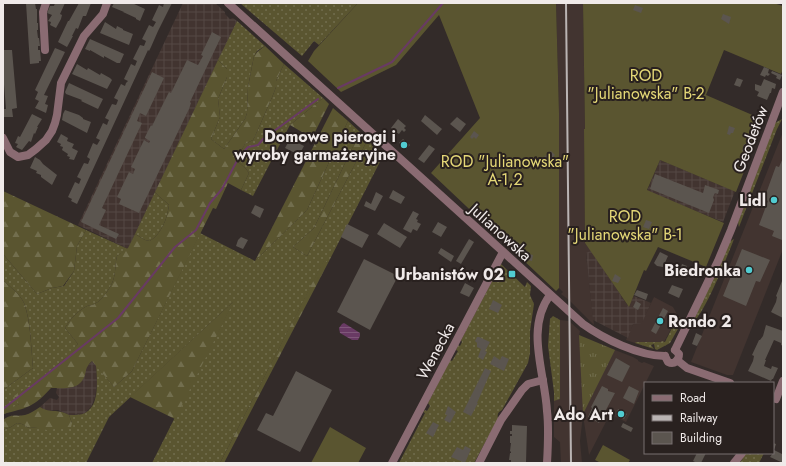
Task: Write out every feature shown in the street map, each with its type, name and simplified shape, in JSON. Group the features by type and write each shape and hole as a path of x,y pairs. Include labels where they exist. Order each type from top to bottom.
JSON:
{"street":[{"path":"45,50 43,12 46,3"},
{"path":"3,138 10,152 18,157 28,155 46,140 55,123 60,83 84,36 103,14 107,3"},
{"name":"Julianowska","path":"228,3 583,324 600,336 648,354 665,356"},
{"name":"Geodetów","path":"675,350 723,249 783,92"},
{"name":"Wenecka","path":"392,463 503,252"},
{"path":"547,463 548,411 538,351 541,310 550,295"},
{"path":"668,350 675,350 679,354 678,360 674,363 670,363 666,360 665,356 668,350"},
{"path":"678,360 686,368 727,382"},
{"path":"480,463 501,420 522,390 528,384 543,380"},
{"path":"777,399 783,381"},
{"path":"734,463 741,454"}],"shaded area":[{"path":"183,3 215,3 230,19 233,18 237,21 128,249 78,225"},
{"path":"556,3 583,3 585,243 591,251 586,254 594,325 561,294 563,292 559,288 559,113"},
{"path":"783,132 783,249 733,375 727,375 691,362"},
{"path":"660,160 735,191 723,222 647,191"},
{"path":"591,251 628,306 634,296 651,303 642,323 633,324 628,338 593,320 586,253"},
{"path":"654,297 673,307 678,316 664,342 635,343 626,340 633,324 642,322"},
{"path":"560,320 569,321 580,331 579,336 633,357 642,363 644,362 654,366 646,382 644,382 644,386 626,422 610,414 589,455 583,415 580,441 582,463 561,463 560,442 554,437 554,401 560,398"},
{"path":"344,323 360,333 358,340 352,340 340,333 339,328"},
{"path":"92,361 96,365 97,384 95,398 91,407 84,414 69,415 58,410 46,411 40,407 50,398 57,400 59,397 56,393 57,388 72,387 79,384 82,381 86,367"}],"green space":[{"path":"240,3 358,3 319,45 314,41 302,56"},
{"name":"ROD \"Julianowska\" A-1,2","path":"358,3 556,3 559,113 559,288 556,291 431,173 480,118 439,15 396,65 341,92 308,61 314,51"},
{"path":"583,3 773,3 783,6 783,69 781,74 724,50 706,95 764,120 747,160 747,164 736,192 660,160 647,190 724,223 706,267 658,247 646,271 644,270 629,307 585,243"},
{"path":"237,21 265,46 257,51 254,56 248,87 247,113 245,119 224,149 211,139 220,117 218,99 227,77 227,69 218,60"},
{"path":"265,46 284,64 276,81 276,87 273,95 253,140 245,144 236,160 249,173 241,190 228,183 216,209 213,208 132,371 114,387 92,361 87,366 84,378 76,386 68,388 51,388 30,406 3,414 3,412 19,404 14,396 64,359 78,344 65,328 69,321 77,313 87,306 98,302 106,293 114,279 117,256 128,248 135,234 145,240 150,241 161,230 169,205 155,192 218,60 227,69 227,77 218,99 220,117 211,139 224,149 245,119 247,113 248,87 254,56"},
{"path":"284,64 323,98 290,125 253,196 241,190 249,173 236,160 245,144 253,140 256,134 273,95 276,87 276,81"},
{"path":"323,98 329,104 312,138 290,125"},
{"path":"333,108 348,121 307,210 255,261"},
{"path":"782,119 739,227 738,222 775,123"},
{"path":"348,121 360,132 314,228 293,247 307,256 368,139 384,154 328,263 324,261 220,463 152,463 233,302 109,417 86,463 3,463 3,430 17,423 29,428 72,423 69,415 79,415 85,413 93,404 96,392 96,365 114,387 132,371 200,233 255,261 307,210"},
{"path":"360,132 368,139 307,256 293,247 314,228"},
{"path":"3,191 86,230 77,246 74,271 63,286 52,288 37,294 3,254"},
{"path":"155,192 169,205 161,230 150,241 145,240 135,234"},
{"path":"86,230 128,249 117,256 114,279 104,296 95,304 87,306 77,313 69,321 65,328 78,344 69,355 45,375 19,404 3,415 3,390 33,368 26,310 20,297 3,280 3,254 37,294 52,288 64,286 74,271 77,246"},
{"path":"734,239 709,297 698,317 693,322 729,242"},
{"path":"324,260 328,263 224,463 220,463"},
{"path":"501,264 525,287 527,282 531,286 530,295 534,304 530,331 530,353 528,363 502,410 498,413 498,419 474,463 399,463 425,413 423,412 425,410 427,411 430,406 428,403 450,360 452,361 458,351 456,350 458,345 460,346 462,342 461,340"},
{"path":"3,280 24,303 29,327 33,368 3,390"},
{"path":"234,301 175,419 130,397"},
{"path":"553,316 560,320 560,399 554,401 548,346 550,319"},
{"path":"678,316 683,320 670,343 657,350 655,349 654,344 651,345 654,349 635,343 665,342"},
{"path":"579,335 615,350 583,414"},
{"path":"40,407 69,415 72,423 71,427 46,430 41,427 29,428 17,423 3,430 3,420 6,418 12,416 22,416"},
{"path":"330,427 366,448 358,463 311,463"},
{"path":"603,445 630,460 628,463 601,463 595,460"},
{"path":"745,454 764,454 759,463 739,463"}],"building":[{"path":"26,3 35,3 37,9 37,30 40,46 38,46 38,50 40,50 41,61 39,61 39,63 30,64"},
{"path":"55,3 65,3 60,14 62,15 61,19 56,28 50,25 51,22 48,21 52,15 47,13 50,6 54,6"},
{"path":"79,3 91,3 86,16 83,16 78,29 76,28 67,47 58,42"},
{"path":"114,3 132,3 145,9 140,21 112,7"},
{"path":"164,3 172,3 149,51 148,50 77,204 71,201 72,199 68,197 75,182 79,184 81,179 77,177 84,163 88,164 90,159 87,157 93,143 97,145 100,140 96,138 103,123 107,125 109,120 105,118 112,104 116,105 117,103 118,100 114,98 121,84 125,86 128,81 124,79 131,64 135,66 137,61 133,59 140,45 144,46 146,41 142,39 149,25 153,27 156,22 152,20 159,5 163,7"},
{"path":"635,5 643,8 641,13 633,10"},
{"path":"723,14 731,17 729,24 721,19"},
{"path":"105,22 116,29 117,26 133,34 129,45 100,33"},
{"path":"212,32 221,37 190,102 189,109 139,213 119,204 121,199 117,197 129,172 133,174 135,169 131,167 144,140 149,143 150,141 145,137 151,125 152,126 169,92 171,93 187,60 198,65"},
{"path":"90,39 124,54 120,63 117,63 104,56 104,58 90,50 85,49"},
{"path":"55,48 65,52 44,95 48,96 45,104 48,105 46,113 35,108 39,101 35,99 38,92 35,90"},
{"path":"3,50 12,50 17,108 12,109 13,117 4,117 4,109 6,109"},
{"path":"77,64 87,70 88,68 100,75 101,73 110,78 112,80 107,89 72,74"},
{"path":"764,67 769,69 768,73 770,74 768,76 766,75 765,77 760,75"},
{"path":"772,71 782,75 780,80 776,78 777,76 771,73"},
{"path":"152,72 164,78 146,116 140,113 137,121 142,123 102,208 106,210 99,225 119,234 116,239 81,222"},
{"path":"737,78 743,80 740,87 734,85"},
{"path":"764,79 776,84 775,89 772,88 767,100 757,96 759,92 755,90 755,84 761,86"},
{"path":"69,83 103,99 98,109 81,101 82,100 66,94 65,92"},
{"path":"65,110 79,115 83,119 91,122 87,133 62,120"},
{"path":"32,114 42,119 31,142 29,141 22,150 16,147 18,144 15,143 18,136 20,137"},
{"path":"425,115 442,129 437,135 421,121"},
{"path":"457,117 466,124 460,132 450,124"},
{"path":"398,119 406,126 404,128 406,130 404,132 402,130 399,134 391,128"},
{"path":"729,126 735,128 733,133 730,135 727,134"},
{"path":"474,131 479,135 476,139 474,137 472,139 470,137"},
{"path":"61,134 68,138 67,141 74,144 72,148 78,151 74,160 69,159 70,157 67,156 68,154 62,150 63,147 60,146 61,144 57,142"},
{"path":"290,139 304,146 299,155 285,148"},
{"path":"403,139 410,145 406,149 399,143"},
{"path":"744,144 749,146 747,151 749,151 748,153 742,151"},
{"path":"429,145 435,149 424,163 418,159"},
{"path":"551,151 555,155 549,161 544,157"},
{"path":"35,157 57,175 52,185 41,177 41,175 36,173 37,171 30,168"},
{"name":"Lidl","path":"783,158 782,240 772,236 774,231 759,225 768,201 764,199 776,166 779,167"},
{"path":"655,174 703,193 705,185 719,190 718,194 715,193 713,197 714,200 709,213 650,189"},
{"path":"393,190 405,197 401,204 389,198"},
{"path":"376,192 383,196 375,211 364,206 366,201 371,204"},
{"path":"255,205 264,209 260,218 251,213"},
{"path":"413,211 419,214 416,219 418,220 417,222 421,224 417,231 413,229 411,233 403,229"},
{"path":"646,220 652,222 649,229 643,227"},
{"path":"438,222 447,227 441,237 432,232"},
{"path":"384,223 407,237 400,248 377,234"},
{"path":"347,224 369,235 362,248 341,237"},
{"path":"241,237 248,240 243,249 236,246"},
{"path":"469,239 474,242 461,264 456,261"},
{"path":"441,248 454,256 451,262 438,253"},
{"name":"Biedronka","path":"742,249 770,260 760,282 756,281 746,306 723,296"},
{"path":"660,252 668,256 663,267 657,266 654,263"},
{"path":"525,253 533,255 532,261 524,259"},
{"path":"364,259 398,276 370,330 337,312"},
{"path":"682,264 687,266 685,272 687,273 686,276 683,277 678,275 677,277 670,274 673,265 681,267"},
{"path":"615,274 621,278 618,283 612,281"},
{"path":"782,281 783,318 771,312 776,302 776,296"},
{"path":"465,283 474,288 469,297 460,293"},
{"path":"672,285 683,289 679,298 668,293"},
{"path":"637,290 648,294 646,300 634,295"},
{"path":"493,300 502,305 498,313 489,309"},
{"path":"636,301 641,304 638,310 633,307"},
{"name":"Rondo 2","path":"663,308 668,311 656,334 651,331"},
{"path":"766,325 783,331 783,346 781,343 774,340 765,360 764,366 771,369 772,366 778,368 771,381 748,371 753,361 754,356 752,355 759,340 763,336"},
{"path":"696,333 702,336 697,346 692,344"},
{"path":"477,337 490,342 485,351 487,352 483,360 478,357 481,349 477,347 477,343 475,341"},
{"path":"494,356 500,360 502,356 509,359 504,371 490,364"},
{"path":"616,358 630,366 622,382 607,375"},
{"path":"485,368 491,371 471,416 463,412"},
{"path":"296,371 332,390 300,452 257,430 266,413 273,416"},
{"path":"602,386 608,389 608,391 615,393 599,423 588,417 592,408 591,407"},
{"path":"629,386 639,391 634,404 623,398"},
{"path":"448,406 456,412 450,423 444,420 447,415 445,414"},
{"path":"618,409 627,414 624,419 616,415"},
{"path":"433,422 439,425 433,437 426,433"},
{"path":"623,423 633,428 631,432 621,427"},
{"path":"512,425 527,426 526,463 511,463 511,460 509,460 511,453 510,436 512,436 510,431 512,431"},
{"path":"465,446 471,449 465,463 451,457 457,447 463,450"},
{"path":"774,450 782,454 783,451 783,463 770,457 774,454"},
{"path":"696,454 706,454 701,463 693,461"}],"waterway":[{"path":"338,88 392,62 443,3"},
{"path":"3,409 118,318 175,247 196,230 210,203 222,189 239,157 248,147 258,145 263,139 318,99"}],"railway":[{"path":"566,3 571,463"}],"place":[{"name":"Domowe pierogi i wyroby garmażeryjne","path":"404,145"},
{"name":"Lidl","path":"774,200"},
{"name":"Biedronka","path":"749,270"},
{"name":"Urbanistów 02","path":"512,274"},
{"name":"Rondo 2","path":"660,321"},
{"name":"Ado Art","path":"621,414"}],"park label":[{"name":"ROD \"Julianowska\" B-2","path":"646,84"},
{"name":"ROD \"Julianowska\" B-1","path":"625,225"}]}
